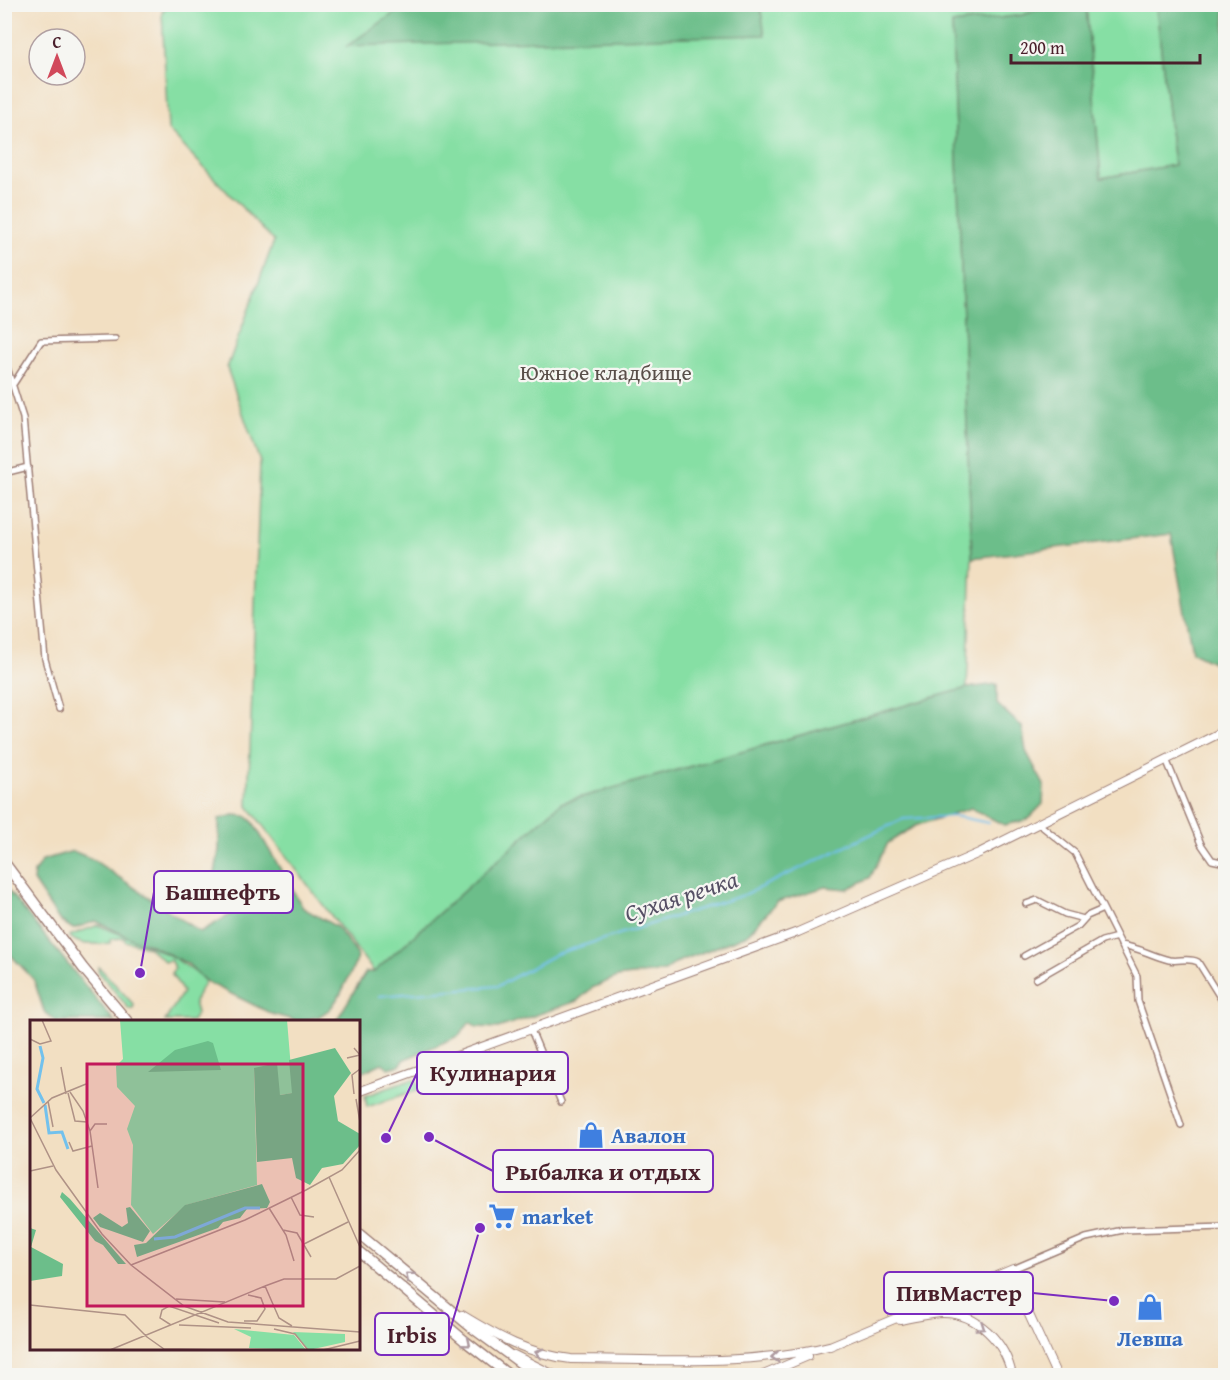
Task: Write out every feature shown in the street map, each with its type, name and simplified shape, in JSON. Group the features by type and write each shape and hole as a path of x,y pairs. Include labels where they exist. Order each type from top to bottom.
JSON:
{"main road":[{"path":"360,1091 798,932 900,889 1039,824 1226,730"},
{"path":"4,862 83,968 126,1020"},
{"path":"360,1235 498,1348 538,1376"},
{"path":"360,1253 510,1376"},
{"path":"761,1376 1013,1269 1020,1295 1057,1376"},
{"path":"439,1301 505,1341 545,1356 571,1359 745,1359 792,1355 833,1345"},
{"path":"884,1323 944,1313 968,1319 993,1336 1009,1358 1012,1376"},
{"path":"498,1348 556,1376"}],"street":[{"path":"14,383 41,341 115,339"},
{"path":"4,358 14,383 23,418 45,659 59,709"},
{"path":"4,472 28,467"},
{"path":"1166,759 1201,844 1212,860 1226,863"},
{"path":"1039,824 1075,853 1137,976 1138,1002 1181,1125"},
{"path":"1026,904 1037,900 1065,914 1084,919"},
{"path":"1024,956 1078,926 1084,919 1103,909"},
{"path":"1036,979 1102,941 1117,937"},
{"path":"1121,945 1138,947 1164,959 1190,958 1198,962 1226,1007"},
{"path":"531,1030 561,1102"},
{"path":"1013,1269 1086,1238 1123,1230 1226,1227"}],"green space":[{"name":"Южное кладбище","path":"170,4 1052,5 1023,15 952,24 972,558 967,688 561,803 374,972 248,806 260,462 227,368 274,241 168,130 162,12"},
{"path":"406,5 760,5 765,35 347,46"},
{"path":"1052,5 1086,5 1101,178 1174,165 1156,5 1225,5 1225,668 1192,652 1171,534 972,558 952,24 1023,15"},
{"path":"1086,5 1156,5 1174,165 1101,178"},
{"path":"997,684 997,704 1022,727 1026,751 1044,785 1043,804 1027,820 1004,825 971,808 915,826 888,843 870,878 847,889 825,887 777,902 747,935 675,963 665,971 617,977 592,988 577,1001 498,1028 477,1027 470,1022 459,1036 405,1059 400,1065 389,1068 382,1063 360,1074 360,1020 337,1020 366,972 374,972 561,803 967,688"},
{"path":"234,815 246,816 253,822 303,908 337,927 357,954 356,962 340,995 330,1009 318,1017 293,1020 272,1014 205,981 188,964 96,921 73,929 59,920 33,881 34,872 43,860 73,851 92,859 200,932 230,915 233,909 212,891 219,850 219,819"},
{"path":"5,888 113,1020 55,1020 44,1011 34,980 5,949"},
{"path":"98,925 141,942 181,962 205,981 194,1002 197,1013 193,1020 166,1020 183,992 171,973 175,968 170,960 165,962 148,947 125,941 124,938 110,939 110,943 88,944 73,940 69,936"},
{"path":"99,967 134,1005 133,1009 129,1009 98,971"},
{"path":"411,1080 416,1081 420,1089 367,1107 365,1096"}],"waterway":[{"name":"Сухая речка","path":"379,996 498,986 556,954 744,895 903,819 954,816 989,823"}],"place":[{"name":"Башнефть","path":"140,973"},
{"name":"Авалон","path":"591,1135"},
{"name":"Рыбалка и отдых","path":"429,1137"},
{"name":"Кулинария","path":"386,1138"},
{"name":"market","path":"502,1216"},
{"name":"Irbis","path":"480,1228"},
{"name":"ПивМастер","path":"1114,1301"},
{"name":"Левша","path":"1150,1307"}]}
